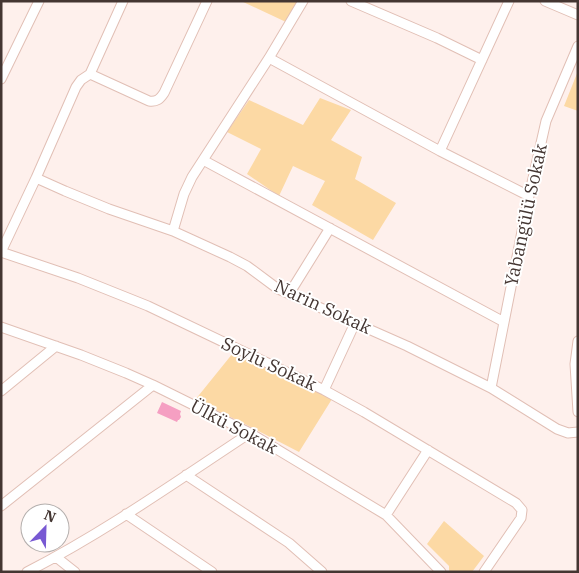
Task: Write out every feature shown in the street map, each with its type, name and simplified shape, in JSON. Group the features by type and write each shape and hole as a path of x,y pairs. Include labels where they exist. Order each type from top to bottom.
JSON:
{"street":[{"path":"1,79 38,1"},
{"path":"1,252 76,87 81,80 90,74 123,1"},
{"path":"90,74 149,101 153,102 160,99 207,1"},
{"path":"173,231 188,184 269,58 303,1"},
{"path":"351,1 437,38 482,60"},
{"path":"440,150 509,1"},
{"path":"545,1 578,15"},
{"name":"Yabangülü Sokak","path":"491,388 529,196 546,121 578,46"},
{"path":"269,58 529,196"},
{"path":"204,160 504,322"},
{"name":"Narin Sokak","path":"36,178 109,209 173,231 236,260 278,289 392,338 491,388 557,429 578,432"},
{"path":"289,294 330,228"},
{"name":"Soylu Sokak","path":"1,252 78,278 148,306 324,390 428,450 521,507 520,521 487,568"},
{"path":"324,390 355,323"},
{"name":"Ülkü Sokak","path":"1,326 101,362 154,385 250,433 386,515 441,572"},
{"path":"578,341 575,364 578,412"},
{"path":"1,391 56,346"},
{"path":"1,506 154,385"},
{"path":"27,572 56,557 126,514 250,433"},
{"path":"386,515 428,450"},
{"path":"186,475 289,544 322,572"},
{"path":"126,514 212,572"},
{"path":"56,557 75,572"},
{"path":"487,568 498,572"}],"shaded area":[{"path":"241,1 298,1 286,22"},
{"path":"578,71 578,111 564,106"},
{"path":"320,98 351,110 331,140 362,157 355,179 396,203 373,240 312,205 325,181 293,166 279,196 247,174 261,149 227,132 249,100 303,125"},
{"path":"233,353 332,399 299,452 195,400"},
{"path":"162,402 181,411 181,417 177,422 157,413"},
{"path":"444,521 484,556 472,572 450,572 449,566 427,544"}]}
